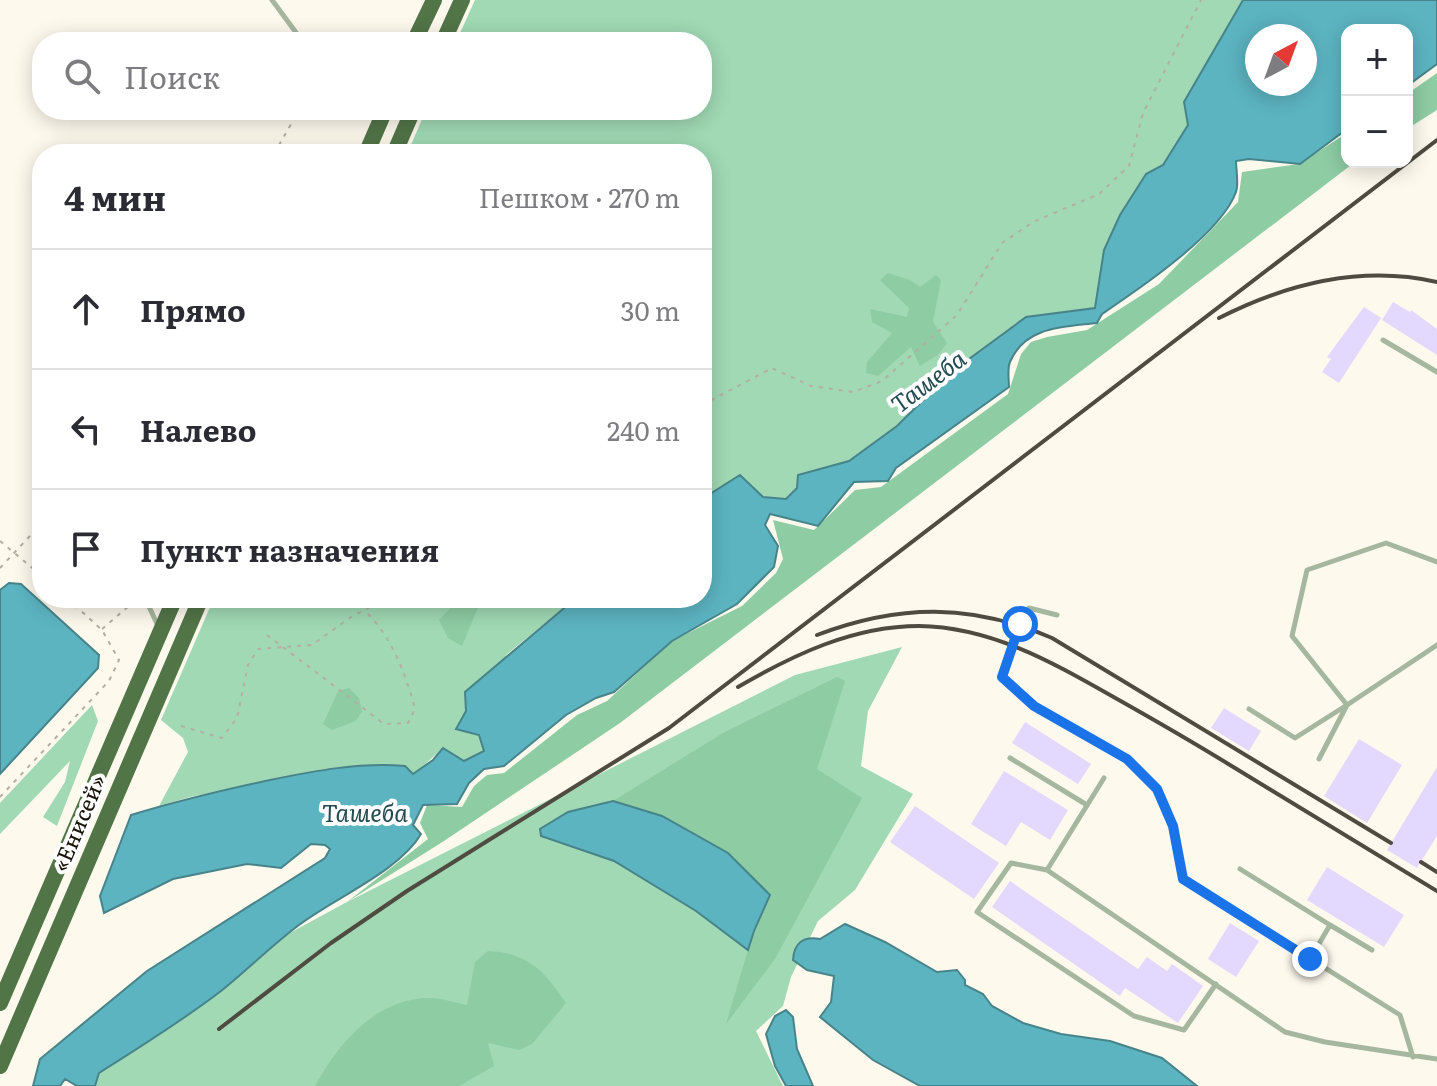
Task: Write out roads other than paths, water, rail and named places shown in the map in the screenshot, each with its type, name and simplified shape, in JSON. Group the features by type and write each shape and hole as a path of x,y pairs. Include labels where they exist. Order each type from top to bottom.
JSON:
{"highway":[{"path":"419,32 434,0"},
{"path":"448,32 462,0"},
{"path":"370,144 381,120"},
{"path":"398,144 409,120"},
{"name":"«Енисей»","path":"0,1003 171,608"},
{"name":"«Енисей»","path":"0,1066 197,608"}],"lane":[{"path":"272,0 296,32"},
{"path":"1383,340 1437,372"},
{"path":"1347,705 1292,636 1307,570 1386,543 1437,562"},
{"path":"150,608 161,631"},
{"path":"1057,615 1029,608 1020,624 1002,677 1034,706 1127,759 1157,789 1173,826 1183,879 1400,1015 1413,1057"},
{"path":"1249,709 1295,738 1437,645"},
{"path":"1319,759 1347,705"},
{"path":"1010,758 1087,805"},
{"path":"1047,870 1104,778"},
{"path":"1216,984 1184,1030 1134,1016 977,912 1011,863 1047,870 1216,984 1285,1032 1325,1042 1437,1059"},
{"path":"1240,869 1372,950"},
{"path":"1310,959 1330,925"}],"water":[{"name":"Ташеба","path":"1243,0 1437,0 1437,64 1413,82 1413,24 1341,24 1341,133 1300,164 1249,159 1236,161 1236,192 1214,225 1177,259 1102,314 1097,323 1047,330 1025,341 1010,362 1009,387 896,468 888,481 854,482 818,526 770,514 765,525 778,546 774,567 737,604 672,641 614,692 566,715 504,766 484,769 469,783 457,804 423,805 413,825 421,834 397,861 310,917 206,1002 99,1073 95,1086 77,1086 65,1079 60,1086 33,1086 40,1059 147,971 325,858 330,849 325,845 311,844 281,868 247,864 173,879 104,913 100,896 131,815 270,780 354,766 405,766 413,774 433,760 443,748 464,761 484,751 479,735 456,729 466,711 465,692 564,608 712,608 712,493 740,475 763,497 786,499 797,488 798,475 849,461 897,426 954,370 1026,317 1095,308 1104,250 1120,215 1146,174 1163,165 1188,125 1184,102"},
{"path":"9,583 21,584 32,594 32,608 47,608 99,655 98,668 0,774 0,590"},
{"path":"613,801 662,816 728,853 770,895 748,950 696,911 614,861 541,836 540,829 568,812"},
{"path":"845,924 885,942 937,972 957,970 965,985 983,994 992,1006 1023,1023 1061,1034 1110,1041 1162,1058 1197,1086 920,1086 873,1060 820,1017 831,1002 834,976 807,970 793,960 800,942 820,939"},
{"path":"786,1010 793,1017 797,1049 813,1086 786,1086 775,1066 766,1034 775,1016"}],"railway":[{"path":"219,1029 331,943 407,891 669,728 1437,140"},
{"path":"1219,318 1271,296 1325,281 1381,276 1437,282"},
{"path":"817,635 877,617 906,613 964,613 1022,627 1052,638 1391,843"},
{"path":"738,687 824,644 871,631 919,626 970,632 995,639 1042,658 1141,712 1437,891"},
{"path":"1421,862 1437,872"}]}
